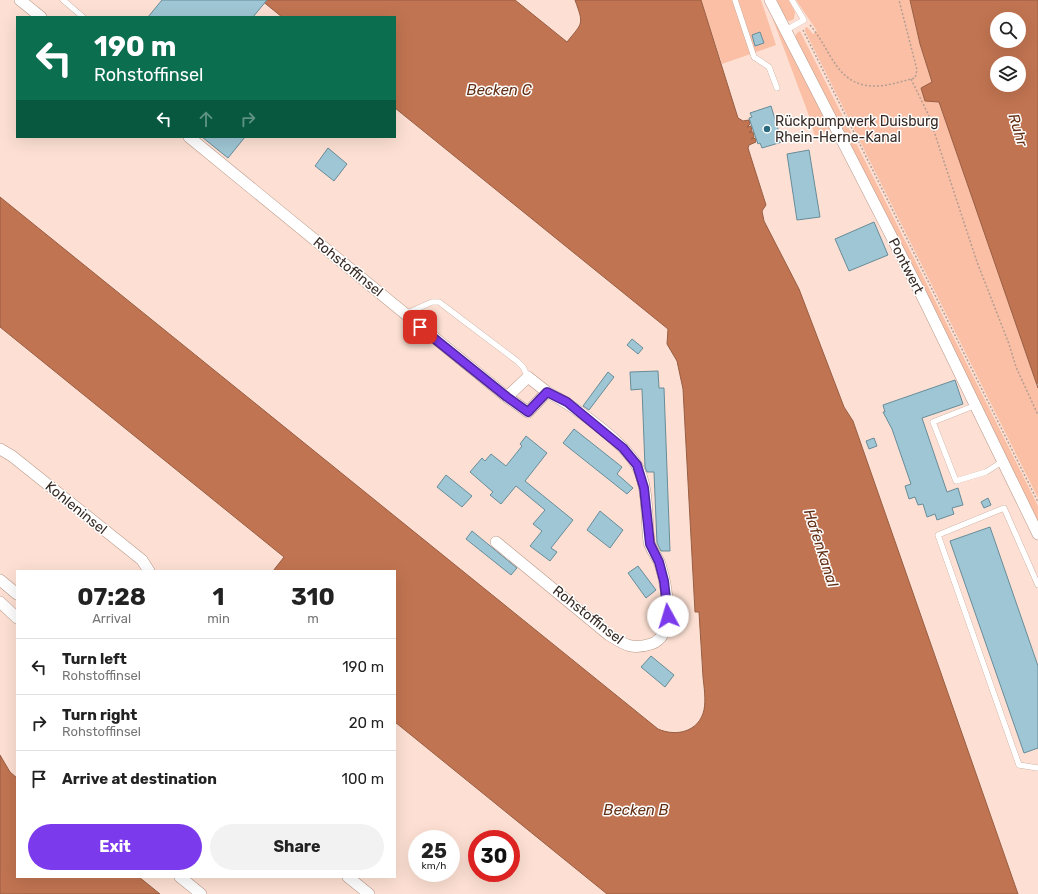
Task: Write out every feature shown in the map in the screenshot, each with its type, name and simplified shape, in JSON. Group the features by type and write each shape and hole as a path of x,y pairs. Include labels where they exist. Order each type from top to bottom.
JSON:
{"street":[{"path":"20,0 40,16"},
{"name":"Pontwert","path":"770,0 976,406 1038,534"},
{"name":"Rohstoffinsel","path":"190,138 404,314 507,397 528,412 547,392"},
{"path":"507,397 528,377"},
{"name":"Rohstoffinsel","path":"496,542 609,635 628,646 642,647 657,642 664,634 668,616 664,581 659,562 650,544 644,488 637,465 618,443 567,402 547,392 528,377"},
{"name":"Kohleninsel","path":"0,448 142,560 147,570"},
{"path":"0,580 16,593"},
{"path":"0,602 16,617"},
{"path":"181,878 201,894"},
{"path":"349,878 369,894"}],"lane":[{"path":"62,0 82,16"},
{"path":"735,0 754,57 769,67 777,88"},
{"path":"786,30 804,20 792,0"},
{"path":"404,314 432,302 439,302 523,366 528,377"},
{"path":"976,406 933,422 956,481 986,472 1003,461"},
{"path":"1038,585 1004,508 938,535 1019,765 1038,768"}],"path":[{"path":"804,20 811,26 844,76 854,83 862,86 880,86 915,78 917,70 898,0"},
{"path":"804,20 803,31 1038,502"},
{"path":"911,79 929,116 977,262 1009,344 1016,367 1038,415"}],"shaded area":[{"path":"701,0 761,0 776,45 722,64"},
{"path":"775,0 789,0 795,12 794,19 790,21 786,20"},
{"path":"796,0 910,0 920,44 932,83 926,101 939,102 1038,388 1038,498 805,31 805,28 807,27 813,34 817,31"},
{"path":"771,14 830,129 817,136 818,140 816,140 808,113"},
{"path":"800,31 1038,506 1038,524 795,38 796,34"}],"water":[{"path":"261,0 515,0 567,42 579,27 581,19 575,0 701,0 738,118 743,121 749,120 750,124 747,127 751,126 752,131 749,132 753,132 754,137 751,139 755,138 756,142 749,145 748,148 766,205 762,211 764,221 799,289 844,407 853,421 1018,894 607,894 396,723 396,570 274,570 284,557 0,327 0,197 658,729 672,732 686,731 697,723 704,710 705,697 699,612 695,612 683,389 677,361 667,344 668,329 396,109 396,16 281,16"},
{"name":"Ruhr","path":"910,0 1038,0 1038,388 939,102 925,101 921,88 932,82 920,44"},
{"path":"0,755 10,772 16,777 16,878 140,878 160,894 0,894"}],"building":[{"path":"162,0 267,0 254,16 149,16"},
{"path":"760,32 764,43 755,46 752,35"},
{"name":"Rückpumpwerk Duisburg Rhein-Herne-Kanal","path":"771,106 782,142 762,148 760,143 758,144 749,118 752,117 750,113"},
{"path":"203,138 244,138 228,158"},
{"path":"328,148 347,164 334,181 315,166"},
{"path":"809,150 820,217 797,220 787,154"},
{"path":"874,222 888,255 849,271 835,239"},
{"path":"632,339 643,348 638,354 627,345"},
{"path":"658,371 659,388 664,388 670,551 661,551 657,543 654,472 647,472 645,467 642,389 631,390 630,372"},
{"path":"608,372 614,377 589,410 583,406"},
{"path":"955,380 963,404 922,418 947,492 958,488 963,505 952,508 954,514 937,520 935,514 927,517 923,504 918,505 915,497 909,499 905,486 911,484 892,429 883,412 885,412 883,405"},
{"path":"574,429 622,467 617,474 633,488 627,494 563,443"},
{"path":"526,436 547,453 525,481 573,520 551,548 557,552 550,561 530,546 542,531 533,524 545,510 516,486 501,504 490,495 493,492 470,472 482,458 485,461 491,454 506,466 522,446 520,444"},
{"path":"874,438 877,446 869,449 866,441"},
{"path":"446,475 472,496 462,507 437,487"},
{"path":"988,498 991,505 984,508 981,502"},
{"path":"600,511 623,530 610,548 587,530"},
{"path":"990,527 1038,666 1038,748 1024,753 950,541"},
{"path":"472,531 517,568 511,575 466,539"},
{"path":"638,566 656,590 646,598 628,573"},
{"path":"651,656 674,675 665,687 641,667"}],"place":[{"name":"Rückpumpwerk Duisburg Rhein-Herne-Kanal","path":"767,129"}],"route":[{"path":"420,327 507,397 528,412 547,392 567,402 623,448 637,465 644,488 650,544 662,572 668,616"}],"water label":[{"name":"Becken C","path":"499,90"},
{"name":"Hafenkanal","path":"821,548"},
{"name":"Becken B","path":"636,810"}]}
